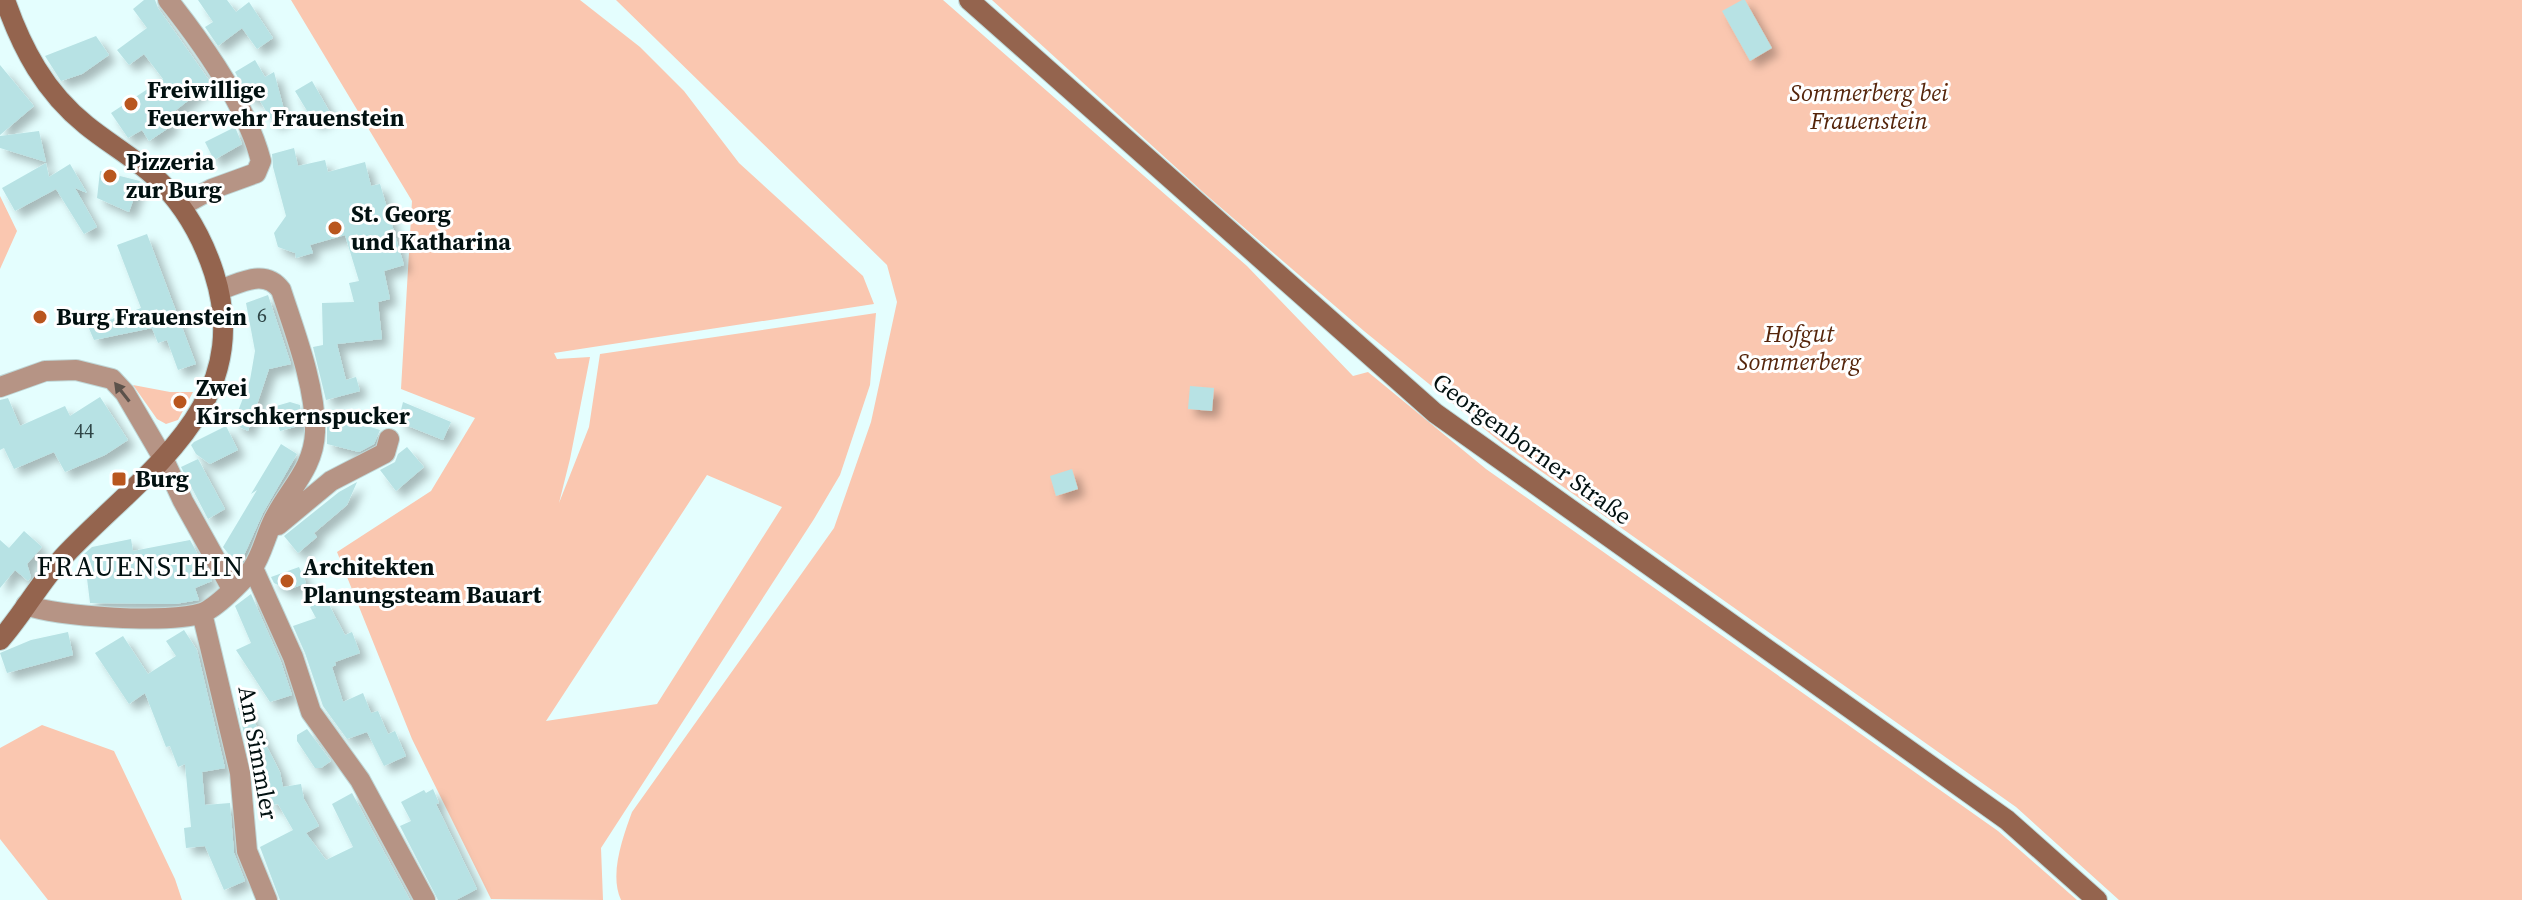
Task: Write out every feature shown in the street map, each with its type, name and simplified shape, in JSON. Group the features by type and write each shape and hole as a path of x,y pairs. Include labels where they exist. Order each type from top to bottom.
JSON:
{"main road":[{"name":"Georgenborner Straße","path":"969,0 1435,413 2007,820 2097,900"},
{"path":"0,640 55,565 186,432 213,388 223,335 219,290 207,252 181,206 152,174 88,127 58,99 34,66 4,7"}],"street":[{"path":"168,0 196,35 250,127 261,161 256,173 212,189 181,206"},
{"path":"26,605 50,612 126,618 184,616 202,613 253,568 275,517 305,473 315,435 312,399 281,290 274,280 263,277 219,290"},
{"path":"0,387 45,371 76,370 112,379 125,393 163,458 232,589"},
{"path":"269,532 331,481 385,453 389,439"},
{"path":"253,568 293,657 311,712 360,780 425,900"},
{"name":"Am Simmler","path":"202,613 240,773 247,851 267,900"}],"green space":[{"path":"291,0 580,0 640,47 684,91 739,163 863,276 874,304 554,353 557,359 590,357 559,503 589,427 600,354 876,313 870,385 840,475 601,848 603,900 491,899 412,739 337,552 431,491 475,418 401,389 412,201","holes":["707,475 782,507 657,704 546,721"]},
{"path":"616,0 943,0 1247,266 1353,376 1368,372 1486,469 1998,831 2077,900 621,900 616,879 617,867 632,812 834,528 871,422 897,302 887,265"},
{"path":"992,0 2522,0 2522,900 2119,900 2016,807 1504,445 1364,331 1204,193"},
{"path":"0,196 17,231 0,269"},
{"path":"133,385 170,392 193,392 178,420 166,424 157,419"},
{"path":"42,725 114,751 182,900 48,900 0,839 0,748"}],"building":[{"path":"144,0 155,0 211,83 167,117 173,125 149,141 142,130 128,138 111,113 163,79 144,54 129,65 117,50 147,28 133,9"},
{"path":"198,0 227,0 236,12 249,2 273,38 257,49 242,28 218,46 205,27 213,22"},
{"path":"1745,0 1772,48 1750,61 1722,11"},
{"path":"96,36 109,55 82,74 61,81 45,56"},
{"path":"255,60 265,77 274,72 286,117 274,124 257,96 250,100 235,72"},
{"path":"0,65 34,106 0,135"},
{"path":"312,81 331,114 315,124 295,91"},
{"path":"235,127 242,144 214,160 205,142"},
{"path":"39,131 46,162 0,148 0,136"},
{"path":"294,148 298,166 325,160 328,172 365,162 371,186 380,184 404,265 384,271 390,299 378,302 382,339 337,344 346,380 356,377 360,391 326,400 313,347 323,345 322,303 354,302 349,283 359,281 345,235 310,245 313,253 296,258 295,253 278,247 274,233 286,216 272,154"},
{"path":"46,163 49,177 70,164 87,193 75,188 97,227 84,234 56,189 15,211 2,188"},
{"path":"100,171 140,181 129,212 97,198"},
{"path":"147,234 196,364 178,370 167,340 158,343 152,328 94,340 84,317 106,317 107,321 141,308 117,245"},
{"path":"268,295 291,364 269,369 248,431 233,424 250,380 255,351 246,303"},
{"path":"1190,386 1214,388 1212,411 1188,409"},
{"path":"100,397 128,440 105,455 65,472 54,452 14,469 4,448 0,450 0,400 8,398 20,426 65,406 70,416"},
{"path":"290,402 300,405 302,425 280,431 273,407"},
{"path":"403,402 451,422 443,440 398,422"},
{"path":"327,413 380,430 374,444 359,452 327,444"},
{"path":"226,426 238,450 210,464 196,454 191,445"},
{"path":"281,444 297,454 263,513 241,562 235,562 223,547"},
{"path":"407,447 424,467 396,491 380,470 395,462 398,454"},
{"path":"198,459 225,509 208,519 181,467"},
{"path":"1072,469 1078,489 1056,496 1050,476"},
{"path":"357,482 347,505 314,533 317,537 298,553 284,536 339,492"},
{"path":"24,531 42,547 27,564 31,577 28,581 15,570 0,588 0,540 9,548"},
{"path":"131,539 133,551 190,540 212,581 195,588 199,600 175,604 90,603 84,554 92,547"},
{"name":"Architekten Planungsteam Bauart","path":"299,567 306,583 288,590 274,583 271,577"},
{"path":"251,594 292,695 270,702 236,650 251,643 235,606"},
{"path":"326,599 345,635 352,632 360,653 335,662 336,665 332,667 343,702 363,693 371,713 378,711 388,734 395,731 406,756 384,766 367,732 347,739 323,706 293,626 316,618 310,607"},
{"path":"184,630 197,650 225,768 202,772 205,805 230,803 234,853 245,881 224,890 205,846 186,848 184,828 191,827 185,764 178,767 170,746 166,747 145,693 129,704 95,653 123,636 148,674 176,656 166,641"},
{"path":"68,632 73,655 7,673 0,653 31,640"},
{"path":"246,706 280,772 283,787 301,784 304,799 319,826 306,833 326,860 353,847 332,804 352,793 410,900 280,900 260,847 293,830 278,804 270,805 262,758 251,763 238,708"},
{"path":"307,729 331,761 321,768 315,768 297,741 297,735"},
{"path":"433,789 439,803 436,804 477,889 456,900 438,900 400,826 411,821 401,802 424,790 426,793"}],"place":[{"name":"Freiwillige Feuerwehr Frauenstein","path":"131,104"},
{"name":"Pizzeria zur Burg","path":"110,176"},
{"name":"St. Georg und Katharina","path":"335,228"},
{"name":"Burg Frauenstein","path":"40,317"},
{"name":"Zwei Kirschkernspucker","path":"180,402"},
{"name":"Burg","path":"119,479"},
{"name":"Architekten Planungsteam Bauart","path":"287,581"}],"district":[{"name":"FRAUENSTEIN","path":"141,566"}],"park label":[{"name":"Sommerberg bei Frauenstein","path":"1869,107"},
{"name":"Hofgut Sommerberg","path":"1799,348"}]}
